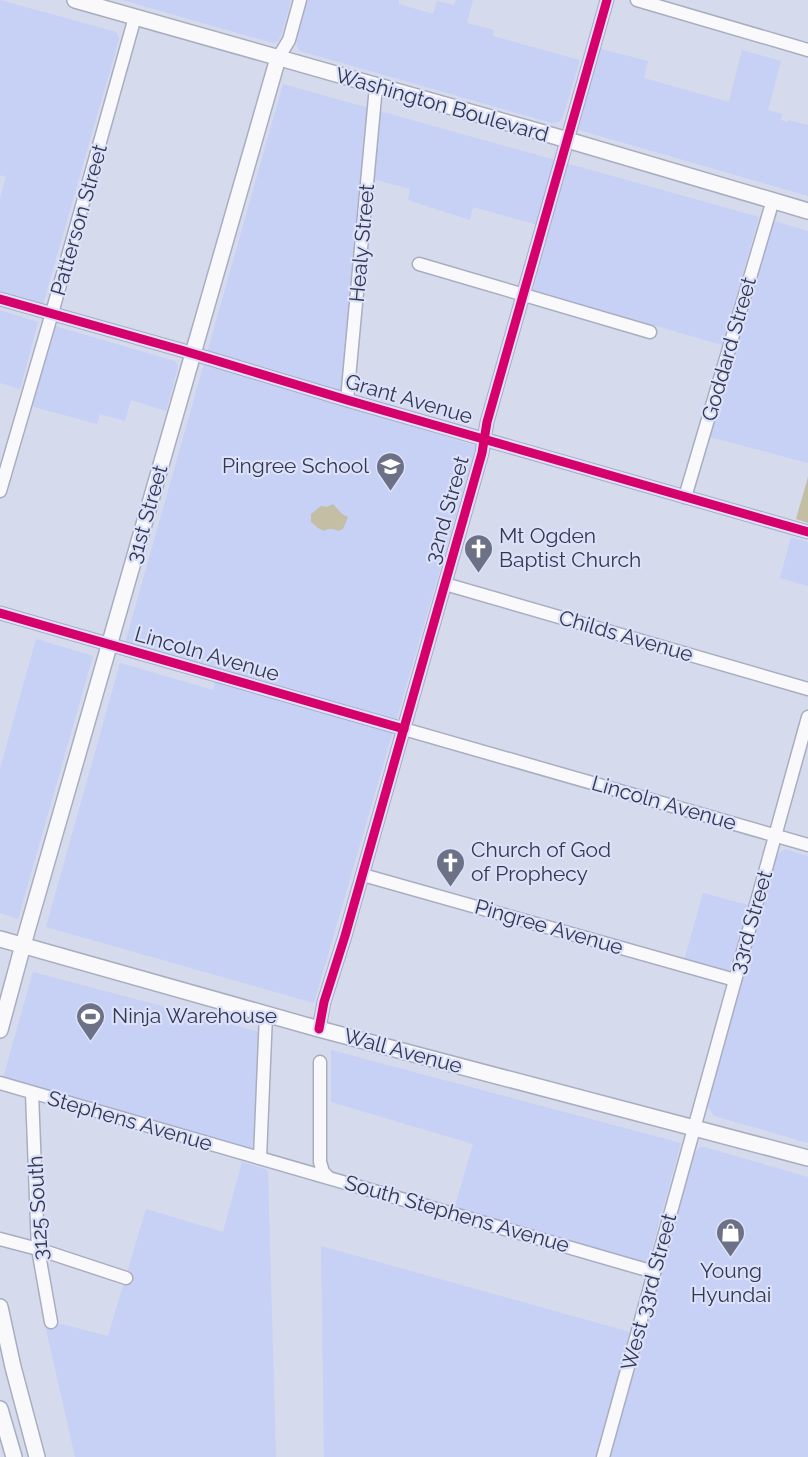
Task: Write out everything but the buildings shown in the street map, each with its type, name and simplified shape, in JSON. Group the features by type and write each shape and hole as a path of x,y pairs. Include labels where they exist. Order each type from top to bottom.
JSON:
{"main road":[{"name":"Washington Boulevard","path":"75,0 808,211"},
{"name":"31st Street","path":"0,1030 278,58"},
{"name":"Wall Avenue","path":"0,939 319,1029 808,1158"},
{"path":"0,1307 37,1457"},
{"path":"0,1409 14,1457"}],"street":[{"name":"31st Street","path":"278,58 289,40 300,0"},
{"name":"32nd Street","path":"319,1029 324,1002 363,875 482,453 486,426 607,0"},
{"path":"637,0 808,50"},
{"name":"Patterson Street","path":"0,491 135,17"},
{"name":"Healy Street","path":"347,400 376,86"},
{"name":"Goddard Street","path":"685,498 773,200"},
{"path":"419,264 650,332"},
{"name":"Grant Avenue","path":"0,299 808,532"},
{"name":"Childs Avenue","path":"445,584 808,689"},
{"name":"Lincoln Avenue","path":"0,613 808,844"},
{"name":"33rd Street","path":"694,1127 808,717"},
{"name":"Pingree Avenue","path":"363,875 735,980"},
{"path":"260,1158 266,1014"},
{"path":"320,1062 320,1162 327,1176"},
{"name":"Stephens Avenue","path":"0,1083 260,1158"},
{"name":"3125 South","path":"32,1093 38,1249 51,1322"},
{"name":"West 33rd Street","path":"603,1457 694,1127"},
{"name":"South Stephens Avenue","path":"260,1158 654,1272"},
{"path":"0,1239 126,1278"}],"shaded area":[{"path":"0,0 113,31 117,33 119,39 43,304 0,292 0,199 6,177 0,175"},
{"path":"122,0 291,0 281,36 273,43"},
{"path":"308,0 399,0 399,4 433,14 437,1 454,5 456,0 473,0 467,23 494,30 493,36 580,60 563,117 559,122 552,123 300,51 297,47 297,40"},
{"path":"598,48 648,61 644,78 729,102 742,50 781,61 768,110 782,114 781,120 808,125 808,196 579,130 577,126"},
{"path":"283,84 759,217 722,345 533,290 549,228 473,207 470,220 408,200 410,189 373,179 353,397 319,388 317,397 476,446 314,1003 46,927 120,663 213,690 218,671 125,643"},
{"path":"771,222 808,231 808,463 710,437"},
{"path":"0,310 38,322 20,389 0,383"},
{"path":"55,326 175,361 178,366 166,411 131,400 125,421 100,414 97,424 30,406"},
{"path":"808,477 808,523 796,519"},
{"path":"333,504 348,517 343,529 324,531 311,522 311,514 321,506 327,507"},
{"path":"791,537 808,542 808,586 780,578"},
{"path":"36,639 93,656 18,919 0,913 0,769"},
{"path":"784,849 808,856 808,1143 714,1116 707,1106 777,855"},
{"path":"703,893 748,905 730,969 723,972 684,961"},
{"path":"33,972 260,1032 255,1152 3,1078"},
{"path":"331,1050 681,1143 646,1270 453,1213 473,1144 331,1102"},
{"path":"700,1147 808,1177 808,1457 610,1457 695,1152"},
{"path":"242,1162 268,1170 276,1457 75,1457 45,1325 62,1324 108,1336 146,1209 223,1232"},
{"path":"321,1246 630,1332 597,1457 324,1457"}],"cycle path":[{"path":"319,1029 324,1002 345,936 482,453 487,422 607,0"},
{"path":"0,299 808,532"},
{"path":"0,613 404,729"}],"place":[{"name":"Pingree School","path":"390,492"},
{"name":"Mt Ogden Baptist Church","path":"478,574"},
{"name":"Church of God of Prophecy","path":"450,888"},
{"name":"Ninja Warehouse","path":"91,1042"},
{"name":"Young Hyundai","path":"731,1258"}]}
